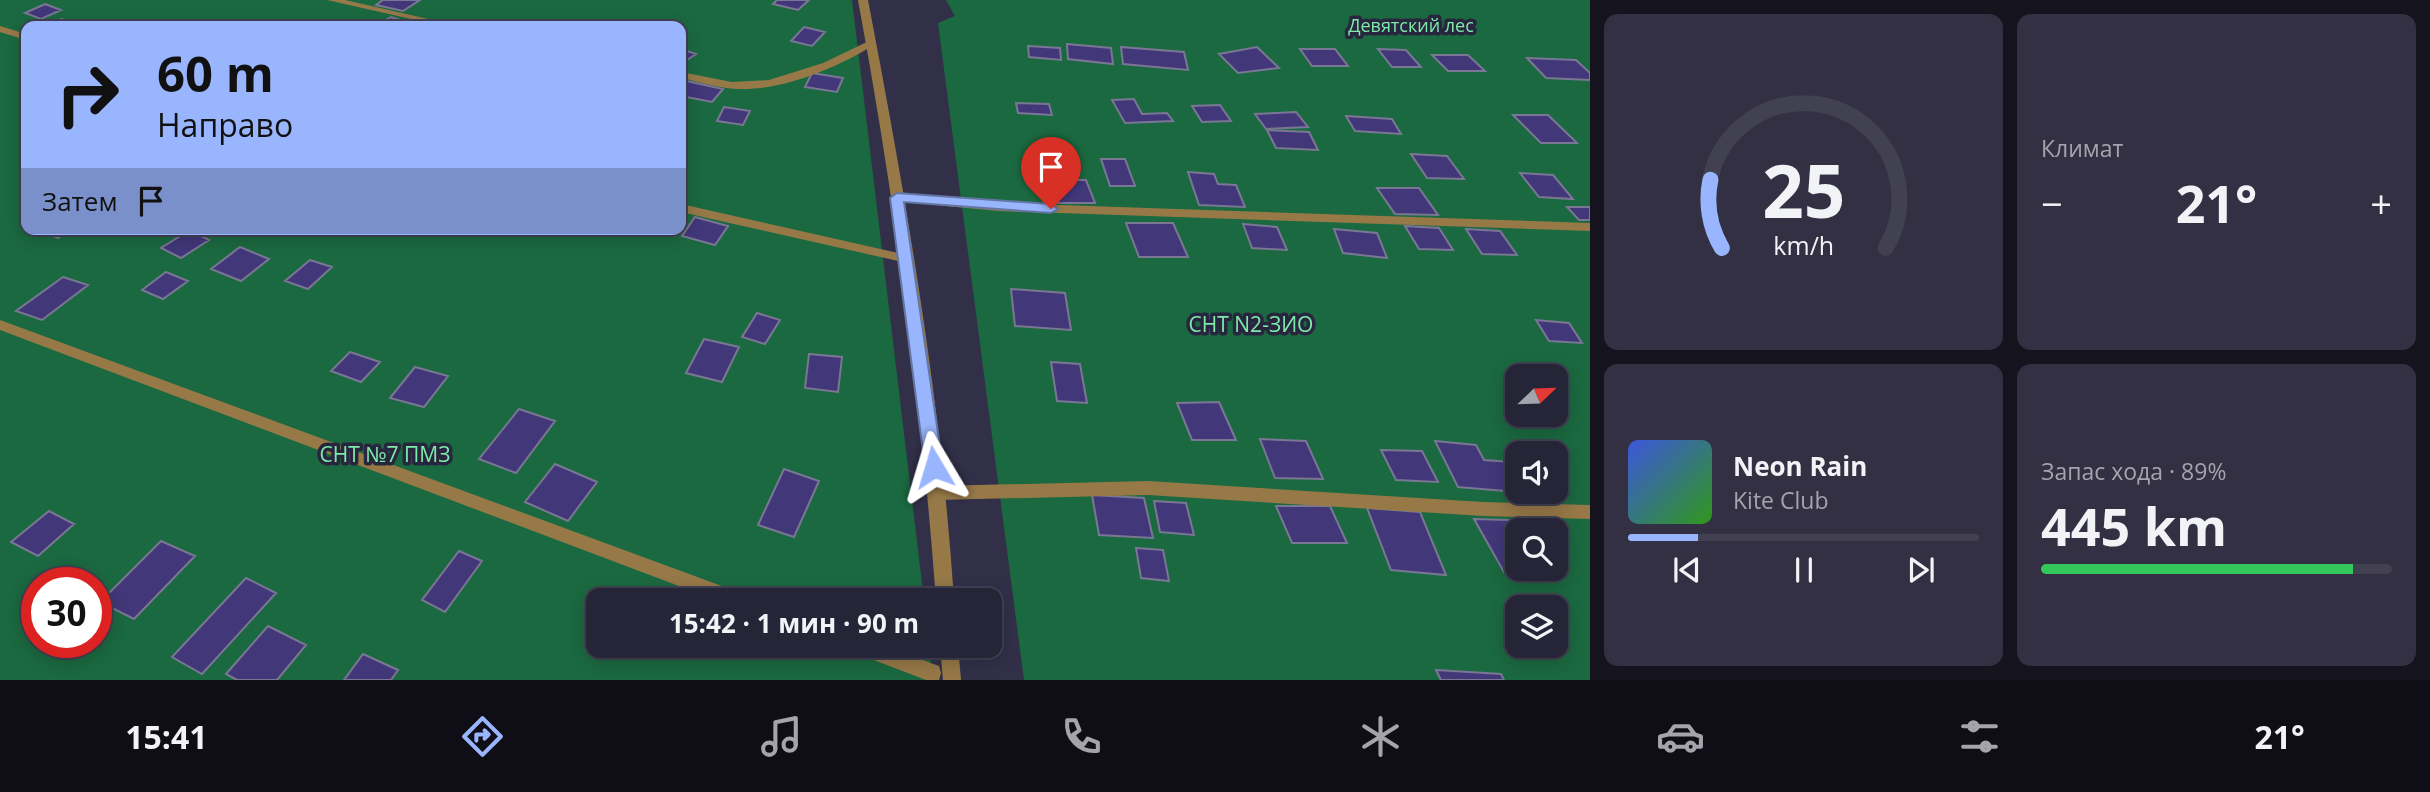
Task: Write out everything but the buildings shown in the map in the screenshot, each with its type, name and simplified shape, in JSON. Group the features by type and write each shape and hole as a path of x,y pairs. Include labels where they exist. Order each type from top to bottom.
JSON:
{"street":[{"path":"332,0 431,21"},
{"path":"863,0 906,259 937,493 945,588"},
{"path":"0,29 21,35"},
{"path":"686,76 741,87 780,81 871,43"},
{"path":"897,198 999,207 1590,227"},
{"path":"686,209 906,259"},
{"path":"0,325 706,588"},
{"path":"937,493 1148,488 1483,509 1590,512"},
{"path":"892,658 932,673"},
{"path":"950,658 952,680"}],"green space":[{"name":"СНТ №7 ПМЗ","path":"0,0 852,0 923,588 586,588 586,658 930,658 933,680 0,680"},
{"name":"СНТ N2-ЗИО","path":"946,0 1590,0 1590,680 1024,680 938,23 955,16"}],"route":[{"path":"934,467 897,198 1051,209"}],"park label":[{"name":"Девятский лес","path":"1411,26"}]}
